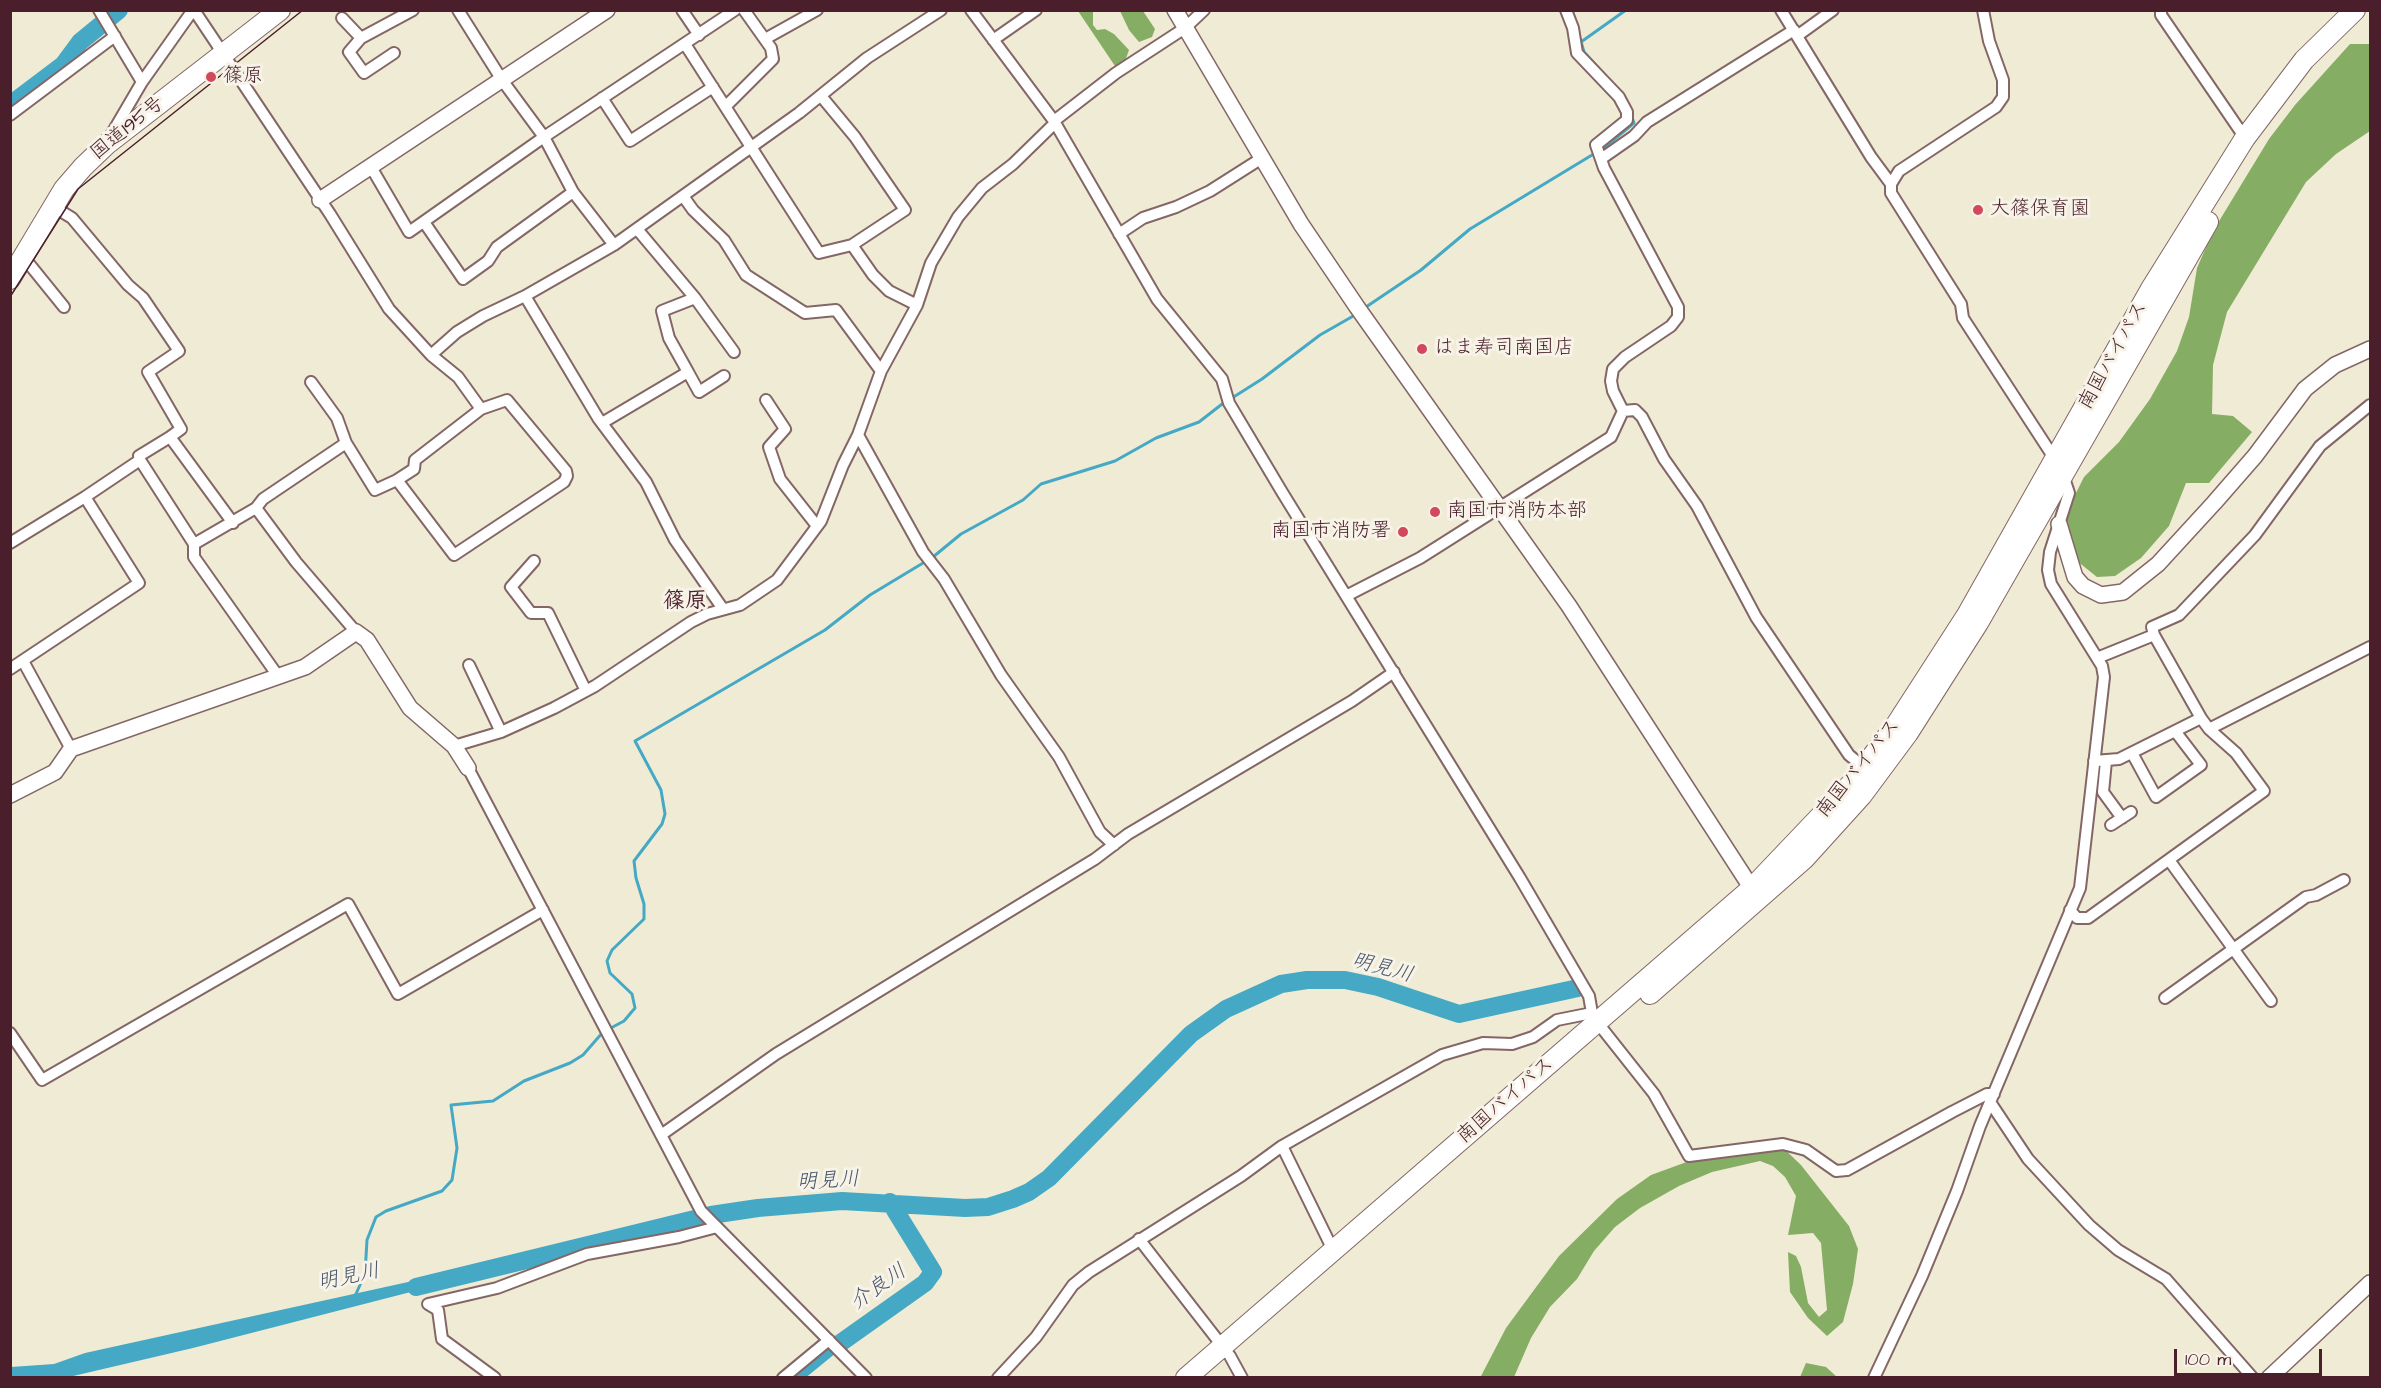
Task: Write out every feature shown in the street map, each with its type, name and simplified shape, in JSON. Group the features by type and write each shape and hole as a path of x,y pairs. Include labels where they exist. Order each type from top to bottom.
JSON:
{"highway":[{"name":"国道195号","path":"10,279 54,207 83,167 107,144 280,10"},
{"name":"南国バイパス","path":"2059,468 2152,287 2245,138 2304,60 2355,10"},
{"name":"南国バイパス","path":"1205,1377 1226,1351 1333,1250 1598,1023 1756,894 1804,859 1870,772 2059,468 2245,161 2314,70 2370,14"},
{"name":"南国バイパス","path":"1185,1377 1226,1351 1598,1023"}],"street":[{"path":"107,144 142,82 194,10 225,54 389,309 431,355 458,377 481,409"},
{"path":"394,53 364,73 349,52 361,38 413,10"},
{"path":"458,10 502,80 544,137 573,192 614,245"},
{"path":"320,200 607,10"},
{"path":"682,10 699,34"},
{"path":"371,166 409,232 544,137 735,10"},
{"path":"726,106 773,59 774,53 744,10"},
{"path":"765,39 817,10"},
{"path":"431,355 458,332 614,245 821,96 867,58 940,10"},
{"path":"971,10 1054,122 1157,299 1222,379 1228,400 1573,969 1588,996 1598,1023 1654,1094 1689,1156 1783,1144 1806,1150 1836,1171 1847,1170 1987,1094 1992,1098 2028,1160 2089,1225 2118,1250 2166,1279 2253,1377"},
{"path":"993,40 1036,10"},
{"path":"1175,10 1301,224 1569,606 1756,894"},
{"path":"454,746 501,732 586,691 691,622 740,605 777,580 817,526 858,435 881,371 917,305 931,263 958,217 982,188 1013,164 1054,122 1116,73 1185,28 1204,10"},
{"path":"1566,10 1573,28 1577,53 1619,97 1627,112 1627,120 1596,145 1601,159 1678,307 1678,316 1671,326 1625,357 1613,369 1611,381 1613,390 1623,411"},
{"path":"1781,10 1871,157 1891,184"},
{"path":"1601,159 1634,136 1647,122 1833,10"},
{"path":"1874,1377 1926,1266 1992,1098 2070,910 2082,877 2100,761 2104,677 2097,658 2051,584 2048,570 2050,552 2069,493 2059,468 1963,318 1961,304 1891,193 1891,184 1899,171 1996,107 2003,97 2003,80 1989,41 1983,10"},
{"path":"2161,10 2161,15 2245,138"},
{"path":"104,17 142,82"},
{"path":"342,18 361,38"},
{"path":"10,115 115,36"},
{"path":"685,44 819,253 852,245 905,210 855,137 821,96"},
{"path":"602,98 630,141 713,87"},
{"path":"1119,234 1143,218 1176,207 1210,190 1262,158"},
{"path":"424,222 463,279 488,261 497,247 573,192"},
{"path":"683,196 693,210 724,240 746,275 805,313 836,310 881,371"},
{"path":"54,207 72,218 128,285 143,298 179,351 148,372 181,429 139,456 140,460 194,544 194,556 278,676"},
{"path":"637,229 695,298 734,352"},
{"path":"852,245 873,275 889,291 917,305"},
{"path":"22,259 30,265 64,307"},
{"path":"525,296 602,423 635,465 675,540 723,609"},
{"path":"695,298 662,311 669,338 699,392 724,376"},
{"path":"2059,524 2075,577 2083,586 2101,595 2122,592 2157,564 2214,503 2255,456 2304,389 2336,365 2370,349"},
{"path":"602,423 688,372"},
{"path":"311,382 337,418 346,443 375,490 414,469 416,460 481,409 507,400 566,471 564,482 454,555 397,480"},
{"path":"766,400 785,429 769,447 780,479 817,526"},
{"path":"2070,910 2077,918 2088,918 2264,791 2236,753 2209,729 2201,718 2154,635 2152,627 2179,615 2255,535 2320,446 2370,405"},
{"path":"1623,411 1635,410 1641,417 1664,459 1697,506 1756,617 1849,755 1870,772"},
{"path":"1346,596 1420,558 1611,437 1623,411"},
{"path":"858,435 929,560 1001,675 1059,758 1100,832 1114,845"},
{"path":"170,437 233,523"},
{"path":"194,544 256,508 263,499 346,443"},
{"path":"10,543 85,498 140,460"},
{"path":"10,669 139,583 85,498"},
{"path":"256,508 296,562 356,632 367,640 410,708 454,746 468,768 701,1211 866,1377"},
{"path":"534,561 511,587 531,613 548,613 586,691"},
{"path":"10,795 55,772 71,749 305,667 356,632"},
{"path":"2097,658 2154,635"},
{"path":"2209,729 2289,691 2370,647"},
{"path":"23,661 71,749"},
{"path":"469,665 501,732"},
{"path":"661,1135 776,1054 1114,845 1128,834 1352,701 1394,672"},
{"path":"2100,761 2132,753 2201,718"},
{"path":"2132,753 2156,797 2201,765 2175,731"},
{"path":"2100,761 2103,792 2126,815 2111,825"},
{"path":"2169,860 2271,1001"},
{"path":"2165,998 2306,897 2316,895 2344,880"},
{"path":"10,1033 42,1080 348,904 398,994 543,910"},
{"path":"998,1377 1036,1337 1073,1285 1139,1239 1241,1176 1282,1146 1442,1055 1483,1043 1512,1044 1533,1037 1557,1020 1598,1023"},
{"path":"1282,1146 1333,1250"},
{"path":"495,1377 442,1339 438,1310 428,1304 497,1288 587,1254 705,1232 714,1224"},
{"path":"1139,1239 1226,1351 1242,1377"},
{"path":"2269,1377 2370,1282"},
{"path":"783,1377 829,1340"}],"green space":[{"path":"1078,11 1093,11 1093,25 1097,30 1105,29 1114,34 1129,50 1124,64 1115,66"},
{"path":"1120,11 1143,11 1155,29 1152,37 1139,42 1129,30"},
{"path":"2350,44 2370,44 2370,131 2336,154 2306,182 2227,312 2213,365 2212,414 2233,416 2252,432 2209,483 2186,483 2169,526 2141,558 2115,576 2097,577 2077,561 2067,536 2067,511 2084,477 2119,442 2150,399 2177,351 2189,317 2197,268 2213,231 2269,139 2295,105"},
{"path":"1756,1142 1779,1144 1801,1165 1849,1226 1858,1249 1853,1284 1843,1322 1827,1336 1808,1318 1790,1292 1788,1252 1796,1256 1801,1267 1808,1303 1819,1317 1827,1310 1821,1243 1813,1233 1788,1235 1796,1196 1785,1177 1773,1166 1760,1161 1712,1172 1679,1186 1640,1208 1615,1227 1594,1251 1577,1279 1550,1307 1531,1338 1514,1377 1480,1378 1506,1328 1559,1256 1617,1199 1651,1175 1725,1148"},
{"path":"1806,1363 1826,1367 1837,1377 1800,1377"}],"water":[{"path":"440,1275 438,1285 193,1348 69,1377 11,1377 11,1367 54,1364 85,1353"}],"waterway":[{"path":"10,105 63,65 80,42 119,10"},
{"path":"1572,10 1576,23"},
{"path":"1581,42 1626,10"},
{"path":"1579,35 1584,52 1604,74"},
{"path":"1605,147 1634,123 1626,100"},
{"path":"1363,309 1421,270 1470,229 1592,155"},
{"path":"1232,398 1262,379 1320,335 1355,315"},
{"path":"609,1029 624,1021 635,1008 632,994 610,973 607,961 612,950 644,919 644,904 636,878 634,861 662,824 665,814 661,790 635,741 825,630 870,595 933,557 961,534 1023,500 1041,484 1115,461 1156,438 1199,422 1226,401"},
{"name":"明見川","path":"416,1287 711,1215 758,1208 842,1201 965,1208 988,1207 1013,1199 1029,1192 1049,1178 1191,1034 1226,1009 1281,984 1307,980 1345,980 1378,987 1459,1014 1578,988"},
{"path":"355,1296 365,1274 367,1240 376,1217 386,1211 442,1191 452,1180 457,1148 451,1105 493,1101 524,1081 570,1063 583,1055 603,1032"},
{"name":"介良川","path":"839,1344 925,1283 933,1272 890,1202"},
{"name":"介良川","path":"791,1378 829,1347"}],"tram line":[{"path":"10,297 78,189 303,10"}],"place":[{"name":"篠原","path":"211,77"},
{"name":"大篠保育園","path":"1978,210"},
{"name":"はま寿司南国店","path":"1422,349"},
{"name":"南国市消防本部","path":"1435,512"},
{"name":"南国市消防署","path":"1403,532"}],"district":[{"name":"篠原","path":"685,602"}]}
